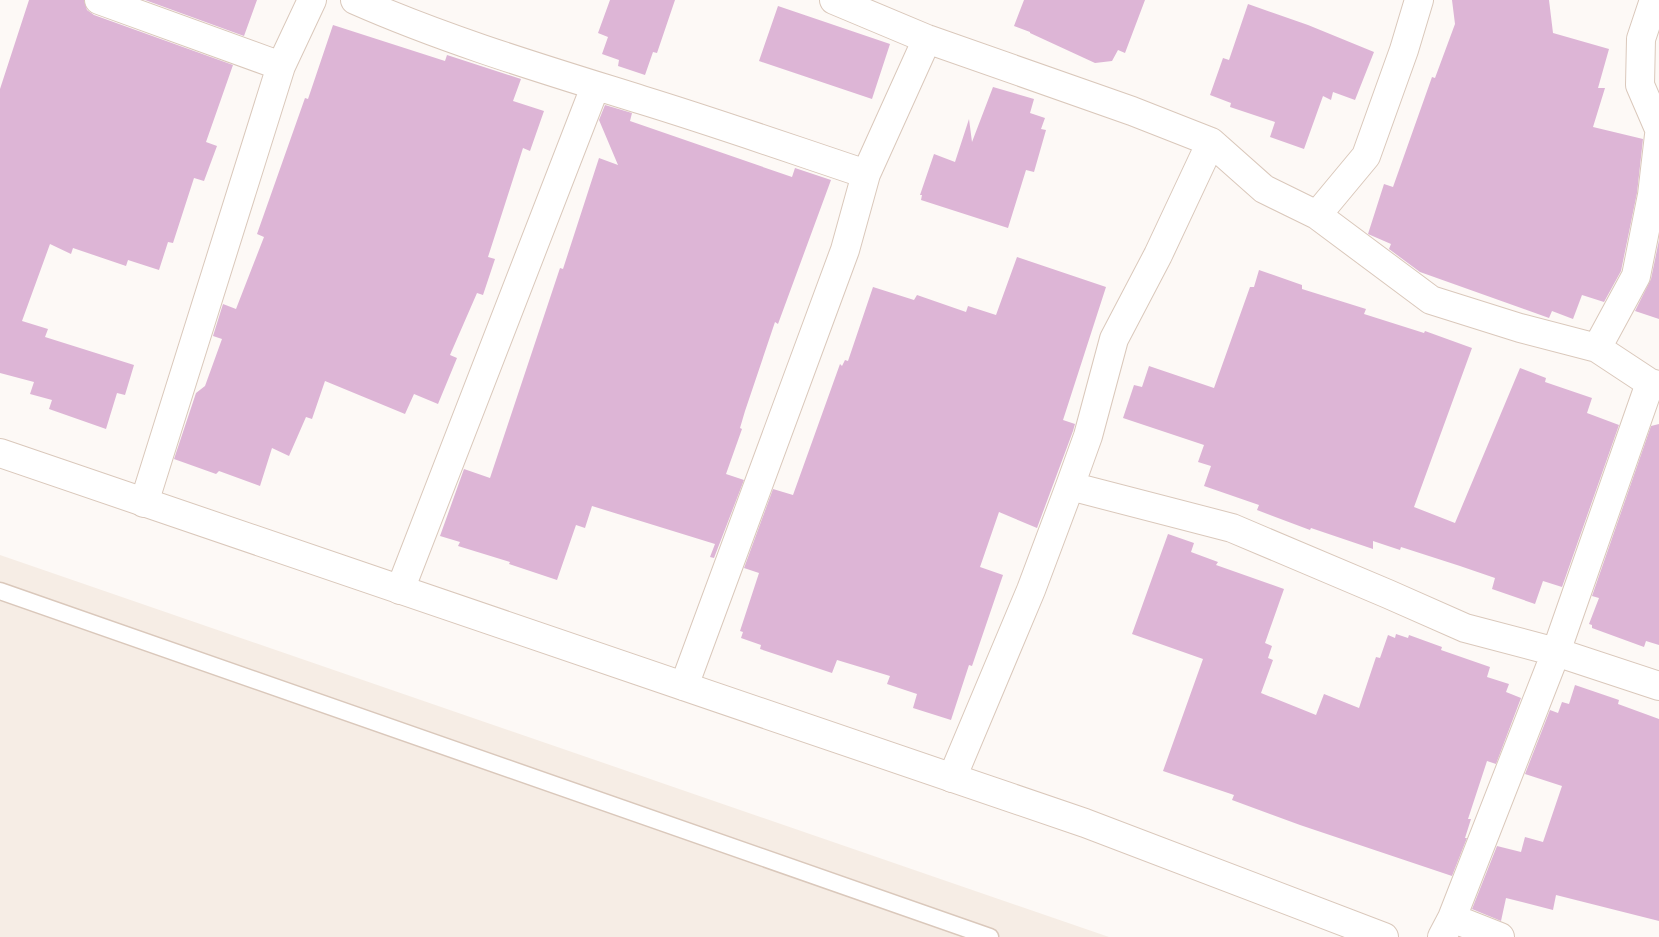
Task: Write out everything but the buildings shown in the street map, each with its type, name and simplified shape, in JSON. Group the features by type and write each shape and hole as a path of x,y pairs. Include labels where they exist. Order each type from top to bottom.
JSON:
{"street":[{"path":"99,0 281,66"},
{"path":"144,503 281,66 312,0"},
{"path":"355,0 403,21 595,87 641,100 866,174"},
{"path":"834,0 927,39 1123,108 1211,142 1264,189 1317,215 1431,300 1520,328 1597,348 1655,384 1556,652 1447,928 1500,937"},
{"path":"1317,215 1366,156 1404,50 1419,0"},
{"path":"1654,0 1641,39 1640,86 1659,129"},
{"path":"684,686 845,250 866,174 927,39"},
{"path":"400,590 595,87"},
{"path":"1597,348 1636,276 1652,195 1659,134"},
{"path":"952,778 1031,590 1070,486 1088,436 1114,339 1158,255 1211,142"},
{"path":"0,453 1085,823 1384,937"},
{"path":"1070,486 1232,528 1465,628 1556,652 1659,686"}],"lane":[{"path":"0,591 990,937"}],"shaded area":[{"path":"0,555 1109,937 0,937"}]}
